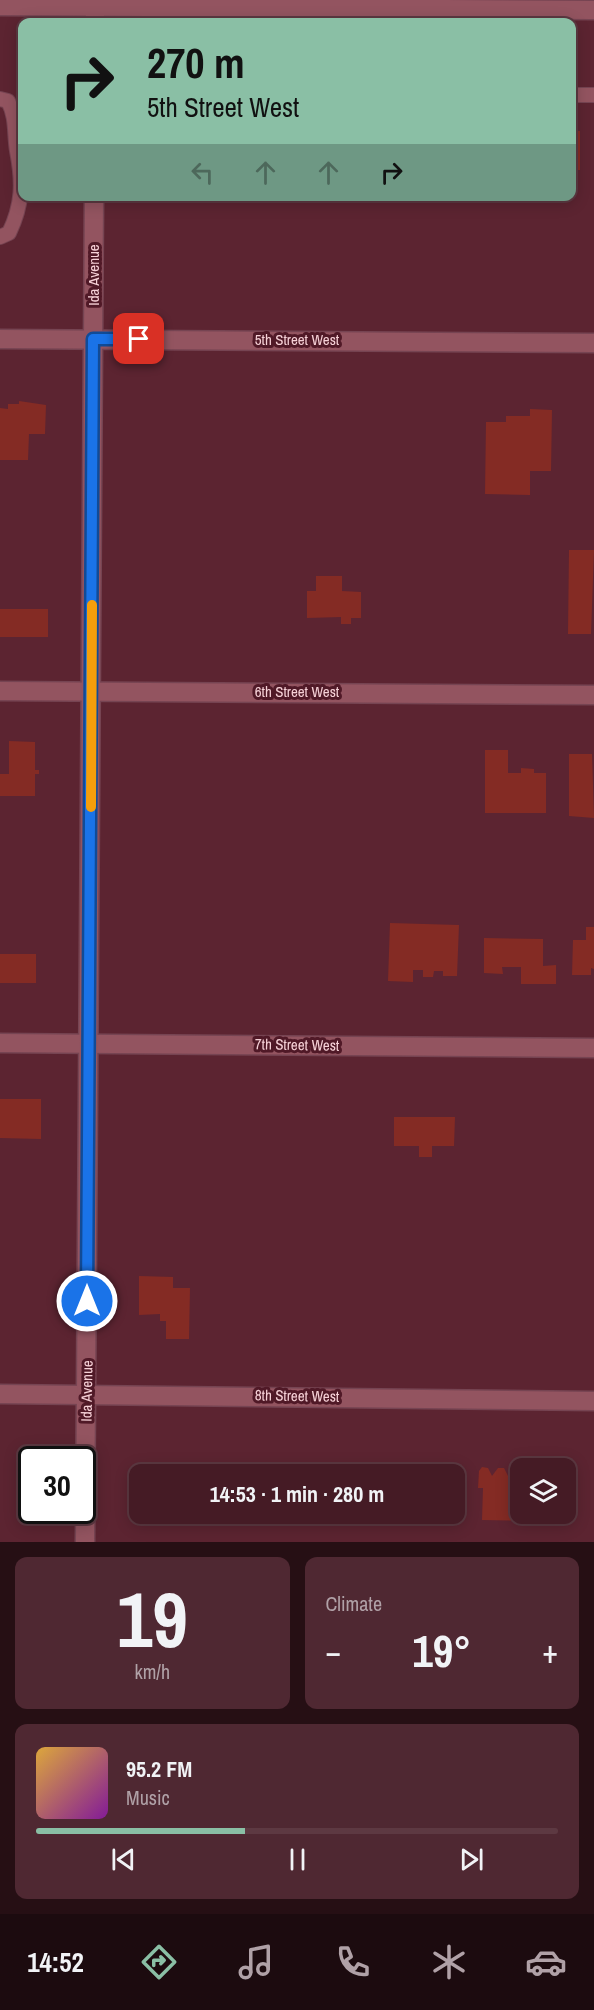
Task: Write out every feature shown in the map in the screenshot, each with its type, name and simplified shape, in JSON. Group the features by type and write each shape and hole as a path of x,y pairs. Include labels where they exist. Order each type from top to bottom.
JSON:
{"street":[{"path":"0,6 98,10 450,16 594,10"},
{"name":"Ida Avenue","path":"85,1542 94,201"},
{"name":"5th Street West","path":"0,339 594,343"},
{"name":"6th Street West","path":"0,691 594,695"},
{"name":"7th Street West","path":"0,1043 594,1048"},
{"name":"8th Street West","path":"0,1394 594,1401"}],"lane":[{"path":"576,95 594,95"},
{"path":"0,99 8,101 15,113 18,154"},
{"path":"0,237 9,233 18,214 19,201"}],"building":[{"path":"576,131 580,131 580,170 576,170"},
{"path":"19,401 46,405 45,434 29,434 28,460 0,460 0,408 8,409 8,404 19,404"},
{"path":"530,409 552,410 551,471 530,471 530,495 485,494 486,422 506,422 506,416 530,416"},
{"path":"569,550 594,550 591,634 568,634"},
{"path":"316,576 342,576 342,591 361,592 361,618 351,618 351,624 341,624 341,617 307,618 307,591 316,591"},
{"path":"0,609 48,609 48,637 0,637"},
{"path":"9,741 35,742 35,770 39,770 39,774 35,774 35,796 0,796 0,774 9,774"},
{"path":"485,750 508,750 508,773 521,773 521,768 534,769 534,773 546,773 546,813 485,813"},
{"path":"569,754 592,754 594,818 569,816"},
{"path":"390,923 459,925 457,976 443,976 443,971 434,971 433,977 423,977 423,970 413,970 413,982 388,981"},
{"path":"586,927 594,927 594,969 591,968 591,975 572,975 573,940 586,940"},
{"path":"484,938 543,939 543,966 556,965 556,984 521,984 521,967 502,967 503,974 484,973"},
{"path":"0,954 36,954 36,983 0,983"},
{"path":"0,1099 41,1099 41,1139 0,1138"},
{"path":"394,1117 455,1117 454,1146 432,1146 432,1157 419,1157 419,1146 394,1146"},
{"path":"139,1276 173,1277 173,1288 190,1288 189,1339 166,1339 166,1321 160,1321 160,1314 139,1315"},
{"path":"482,1467 488,1468 492,1476 498,1468 504,1468 510,1476 510,1520 482,1520 483,1488 478,1488 479,1471"}],"slow traffic":[{"path":"91,807 92,605"}],"route":[{"path":"87,1301 93,339 139,339"}]}
